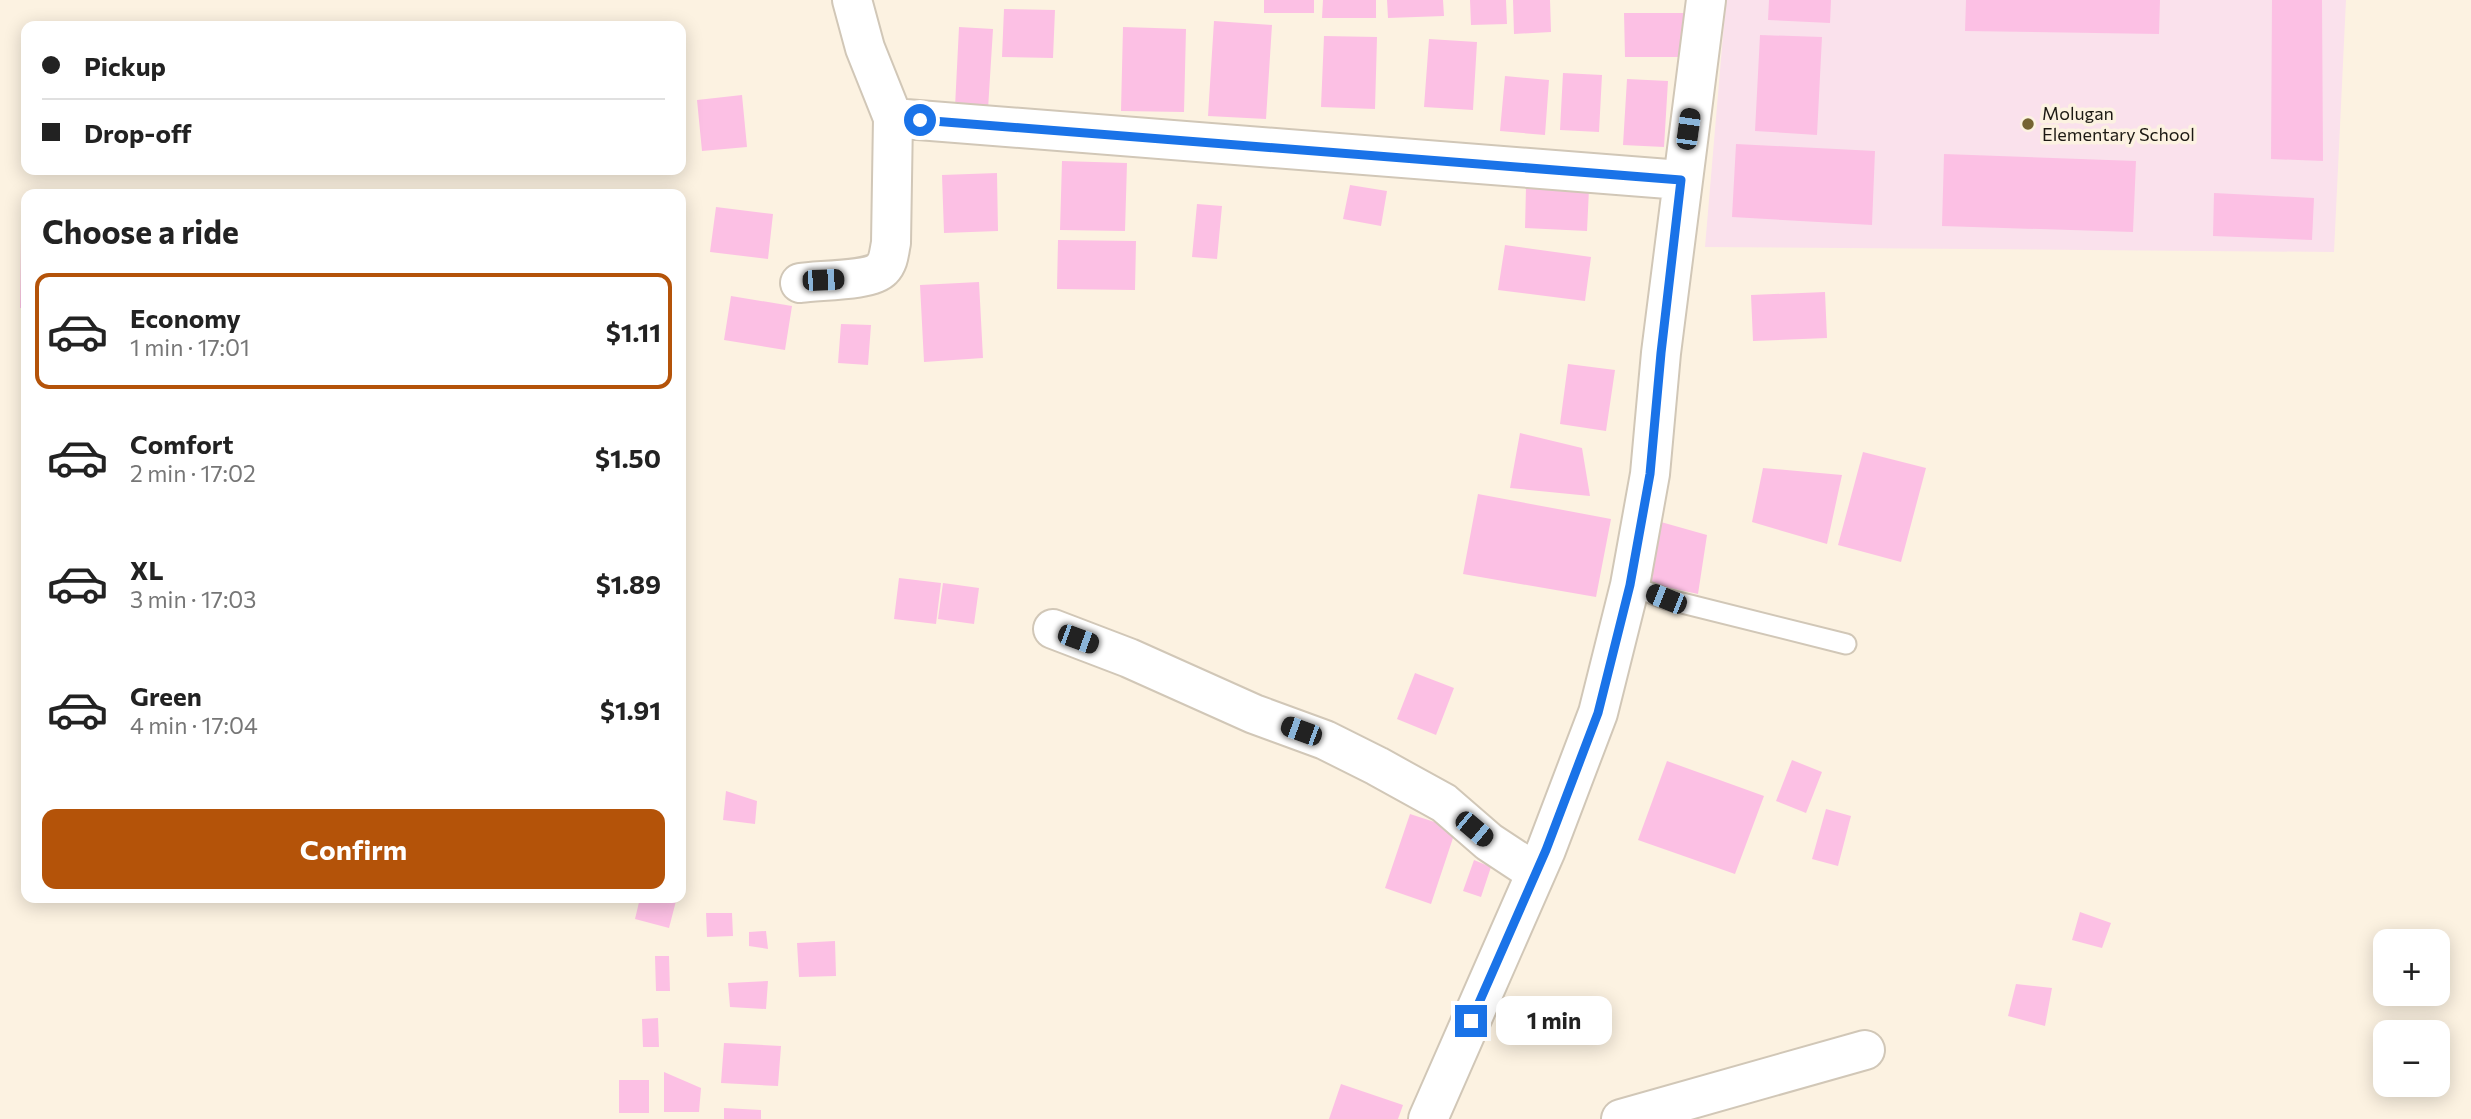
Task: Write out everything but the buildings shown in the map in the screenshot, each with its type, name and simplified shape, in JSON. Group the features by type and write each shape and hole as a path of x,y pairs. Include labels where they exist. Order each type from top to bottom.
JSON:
{"street":[{"path":"800,283 867,277 880,272 888,262 891,243 893,118 865,48 852,0"},
{"path":"1428,1119 1536,873 1598,713 1630,585 1650,474 1681,180 1706,0"},
{"path":"893,118 1681,180"},
{"path":"1053,629 1129,658 1254,714 1325,740 1377,766 1444,803 1489,842 1536,873"},
{"path":"1621,1119 1865,1050"}],"lane":[{"path":"1630,585 1666,599 1846,644"}],"shaded area":[{"name":"Molugan Elementary School","path":"1726,0 2346,0 2334,252 1705,247"}],"place":[{"name":"Molugan Elementary School","path":"2028,124"}],"route":[{"path":"920,120 1681,180 1650,474 1630,585 1598,713 1546,850 1471,1021"}]}
